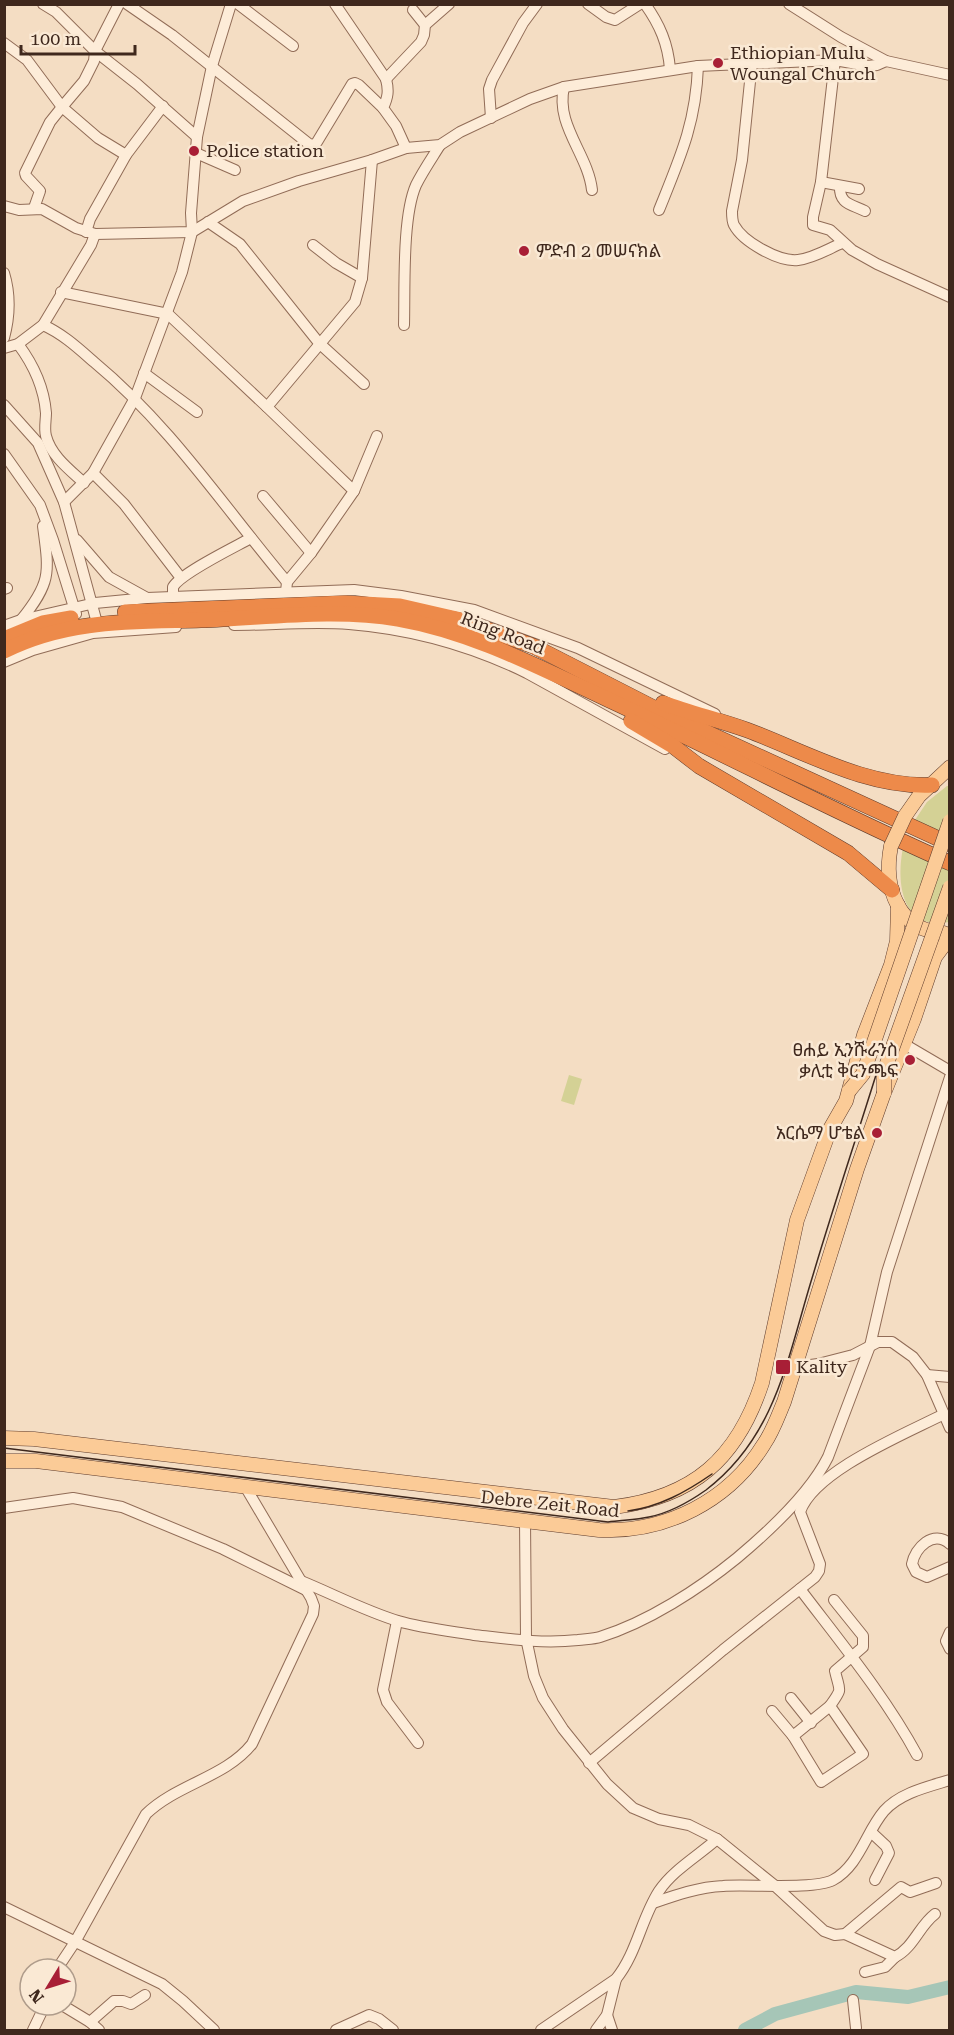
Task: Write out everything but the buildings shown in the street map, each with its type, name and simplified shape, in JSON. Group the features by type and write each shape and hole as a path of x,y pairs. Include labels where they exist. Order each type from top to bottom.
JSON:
{"highway":[{"name":"Ring Road","path":"4,639 43,623 94,613 345,603 400,606 461,620 533,646 660,711 950,844"},
{"name":"Ring Road","path":"94,613 346,614 397,619 482,642 712,749 868,827 950,863"},
{"name":"Ring Road","path":"4,651 77,617"},
{"path":"560,677 574,689 661,737 699,766 848,853 892,890"},
{"path":"603,682 688,712 746,729 808,756 875,779 910,786 932,785"}],"main road":[{"path":"950,767 919,796 905,816 891,846 889,873 898,905 911,923 923,930 950,932"},
{"path":"932,785 950,778"},
{"path":"849,1091 863,1074 950,821"},
{"path":"884,1093 886,1066 950,887"},
{"path":"849,1091 864,1035 891,965 897,941 898,905"},
{"path":"884,1093 904,1044 934,957 950,937"},
{"name":"Debre Zeit Road","path":"4,1438 34,1439 579,1504 614,1507 642,1504 660,1498 687,1484 715,1465 733,1445 751,1414 762,1383 797,1220 830,1129 849,1091"},
{"name":"Debre Zeit Road","path":"4,1461 36,1461 599,1530 624,1530 663,1522 696,1509 718,1496 743,1473 764,1445 784,1402 857,1169 884,1093"}],"street":[{"path":"43,4 56,12 95,51 137,84 197,137"},
{"path":"34,208 40,191 25,173 50,122 84,81 94,61 95,51 119,4"},
{"path":"127,4 172,35 309,144 314,145 352,84 355,83 383,108 396,126 406,148"},
{"path":"64,502 93,473 135,398 168,314 192,232 191,213 197,137 212,66 231,4"},
{"path":"238,4 293,46"},
{"path":"386,79 421,42 425,25 449,4"},
{"path":"491,118 489,89 492,80 537,4"},
{"path":"588,4 606,17 615,20 640,4"},
{"path":"645,4 666,42 670,69"},
{"path":"789,4 841,37 886,61 950,75"},
{"path":"336,5 386,79 389,89 383,108"},
{"path":"413,10 425,25"},
{"path":"4,43 27,60 62,107 98,138 126,155"},
{"path":"404,325 410,204 416,186 440,145 460,132 530,99 564,87 670,69 752,62 835,60 868,66 886,61"},
{"path":"835,60 821,182 813,225 830,230 842,243 877,264 950,297"},
{"path":"752,62 742,160 732,211 735,227 755,246 787,259 798,260 812,256 842,243"},
{"path":"659,210 690,129 697,95 699,66"},
{"path":"564,87 561,99 562,110 573,140 586,165 591,190"},
{"path":"4,348 18,344 43,325 91,245 90,219 126,155 162,106"},
{"path":"4,206 19,210 34,208 49,211 90,233 192,232 243,201 299,181 406,148 440,145"},
{"path":"196,153 235,170"},
{"path":"267,406 355,302 362,278 372,160"},
{"path":"821,182 859,189"},
{"path":"840,186 843,200 865,211"},
{"path":"208,222 240,244 319,343 364,384"},
{"path":"313,244 336,263 362,278"},
{"path":"4,273 9,294 10,316 4,339"},
{"path":"61,292 168,314 354,491"},
{"path":"43,325 62,335 135,398 198,468 287,587"},
{"path":"18,344 31,364 42,392 46,411 42,439 64,502 94,613 147,598 287,587 354,590 401,596 474,610 578,648 746,729"},
{"path":"144,373 196,412"},
{"path":"4,405 42,439 84,483"},
{"path":"287,587 354,491 377,436"},
{"path":"4,454 40,505 77,617 21,620 4,626"},
{"path":"93,473 124,504 181,578"},
{"path":"263,496 311,553"},
{"path":"21,620 43,588 48,568 40,505"},
{"path":"74,536 109,577 147,598"},
{"path":"173,597 173,587 181,578 251,538"},
{"path":"4,662 33,650 93,633 197,626 297,624 348,624 387,628 455,645 507,664 699,766"},
{"path":"904,1044 950,1071"},
{"path":"4,1508 72,1498 122,1507 304,1586 397,1621 455,1632 527,1641 567,1641 599,1638 645,1618 688,1594 717,1574 768,1531 820,1472 870,1346 887,1272 950,1077"},
{"path":"796,1367 853,1355 878,1342 892,1342 913,1357 927,1375 950,1428"},
{"path":"927,1375 950,1377"},
{"path":"589,1763 815,1577 820,1564 800,1512 803,1503 833,1472 944,1414"},
{"path":"820,1472 833,1472"},
{"path":"65,1957 146,1814 160,1801 240,1757 252,1744 313,1614 314,1606 304,1586 246,1488"},
{"path":"525,1520 527,1641 534,1676 543,1698 589,1763 607,1784 633,1808 659,1819 689,1825 717,1839 774,1885 824,1931 835,1935 845,1934 895,1956"},
{"path":"950,1544 938,1538 928,1540 914,1555 912,1564 916,1572 927,1577 950,1567"},
{"path":"800,1589 904,1729 917,1755"},
{"path":"793,1737 830,1706 841,1688 835,1671 863,1647 862,1636 834,1600"},
{"path":"397,1621 383,1690 387,1702 418,1743"},
{"path":"950,1632 946,1641 950,1649"},
{"path":"791,1698 811,1723"},
{"path":"772,1711 793,1737 821,1782 862,1756 830,1706"},
{"path":"653,1903 684,1892 721,1886 803,1885 832,1880 854,1859 884,1812 899,1799 950,1780"},
{"path":"871,1832 889,1852 875,1880"},
{"path":"541,2031 616,1979 625,1968 653,1903 669,1878 717,1839"},
{"path":"845,1934 899,1888 913,1892 936,1883"},
{"path":"4,1907 162,1984 214,2031"},
{"path":"865,1972 885,1967 895,1956 905,1951 924,1924 935,1914"},
{"path":"596,2030 607,2015 616,1979"},
{"path":"90,2022 114,2001 131,2004 146,1995"},
{"path":"853,2000 857,2030"},
{"path":"78,2015 99,2031"},
{"path":"336,2031 369,2015 380,2019 393,2031"},
{"path":"607,2015 612,2031"},
{"path":"33,2031 39,2017"}],"shaded area":[{"path":"949,786 949,834 944,834 915,820 927,802"},
{"path":"903,848 949,869 949,922 933,923 921,919 912,912 905,901 900,875"},
{"path":"569,1075 582,1079 574,1105 561,1101"}],"waterway":[{"path":"745,2030 775,2014 856,1992 908,1997 950,1987"}],"tram line":[{"path":"4,1448 608,1522 644,1518 671,1510 706,1490 730,1469 749,1445 777,1392 876,1075"},
{"path":"628,1511 672,1498 712,1474"}],"place":[{"name":"Ethiopian Mulu Woungal Church","path":"718,63"},
{"name":"Police station","path":"194,151"},
{"name":"ምድብ 2 መሠናክል","path":"524,251"},
{"name":"ፀሐይ ኢንሹራንስ ቃሊቲ ቅርንጫፍ","path":"910,1060"},
{"name":"አርሴማ ሆቴል","path":"877,1133"},
{"name":"Kality","path":"783,1367"}]}
